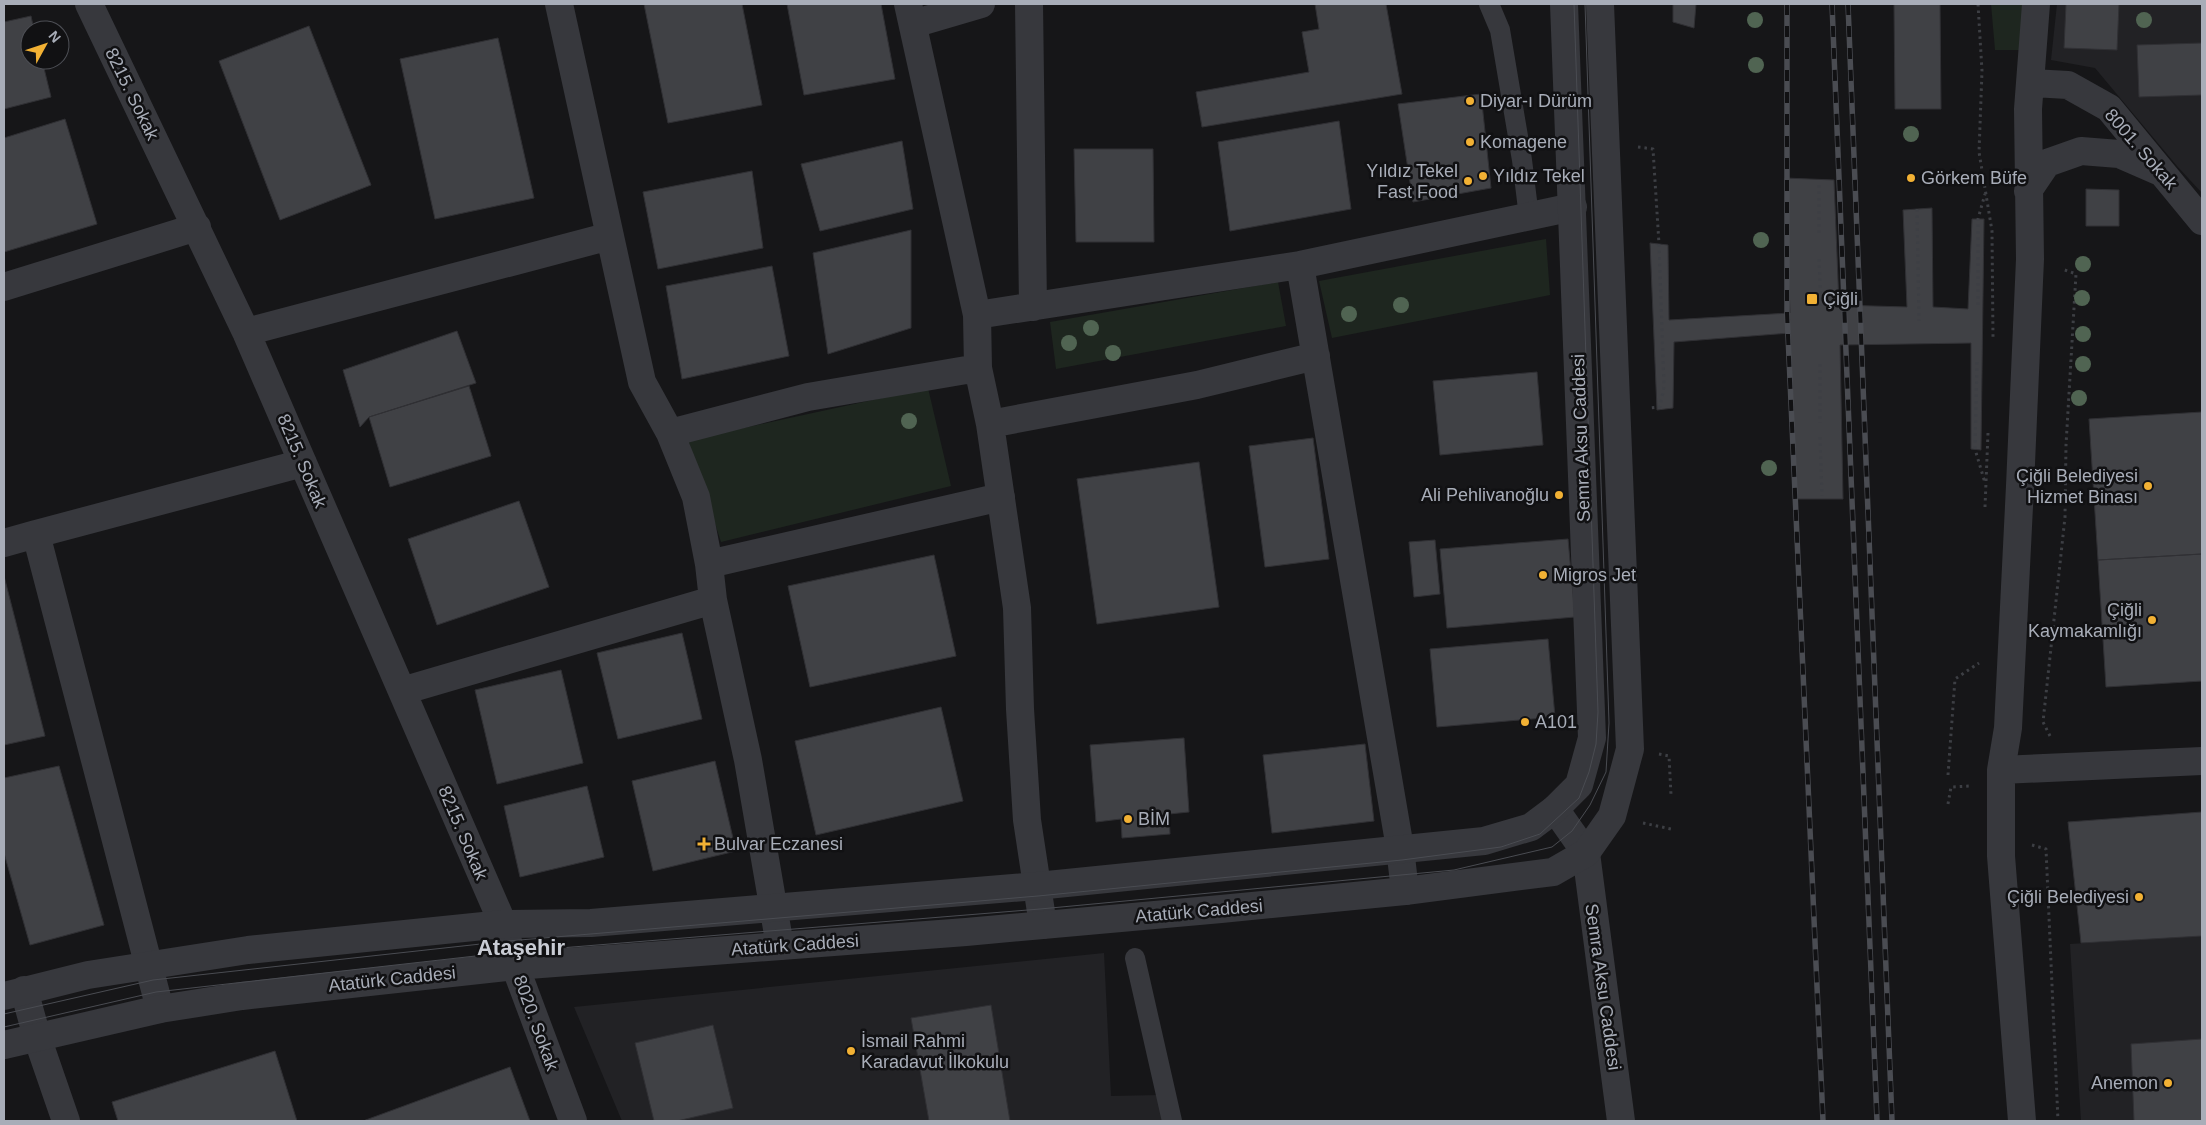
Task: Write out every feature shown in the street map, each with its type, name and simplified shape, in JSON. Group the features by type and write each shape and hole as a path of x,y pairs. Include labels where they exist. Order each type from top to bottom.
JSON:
{"street":[{"name":"8215. Sokak","path":"89,4 246,332 503,924"},
{"path":"559,4 642,382 670,433 696,497 709,564 712,600 748,760 775,908 780,946"},
{"path":"981,4 911,14 977,315 978,368 990,424 1017,608 1026,810 1043,925"},
{"path":"1028,4 1033,307"},
{"name":"Semra Aksu Caddesi","path":"1564,4 1592,738 1578,785 1555,809 1586,852 1621,1121"},
{"name":"Semra Aksu Caddesi","path":"1586,852 1612,816 1630,749 1600,4"},
{"path":"2022,1121 2000,856 2001,770 2008,728 2020,486 2030,259 2027,147 2036,4"},
{"name":"8001. Sokak","path":"2030,83 2068,85 2109,108 2202,221"},
{"path":"2028,191 2047,163 2081,151 2119,154 2165,174"},
{"path":"977,315 1300,265 1573,207"},
{"path":"4,287 197,228"},
{"path":"246,332 610,236"},
{"path":"1300,265 1400,848 1405,891"},
{"path":"990,424 1197,385 1316,356"},
{"path":"670,433 808,397 978,368"},
{"path":"4,543 303,463"},
{"path":"709,564 1000,497"},
{"path":"36,534 160,1009"},
{"path":"402,692 712,600"},
{"path":"2001,770 2202,761"},
{"path":"66,1121 37,1036 14,993 88,975 248,950 503,924 591,923 1037,886 1484,841 1531,827 1555,809"},
{"name":"Atatürk Caddesi","path":"4,1045 160,1009 242,996 515,966 1043,925 1405,891 1553,872 1586,852"},
{"name":"8020. Sokak","path":"503,924 515,966 573,1121"}],"lane":[{"path":"1489,4 1500,30 1522,160 1529,217"},
{"path":"1135,958 1172,1121"}],"path":[{"path":"1607,145 1653,148 1659,244 1664,387"},
{"path":"1819,185 1819,237"},
{"path":"1978,305 1978,219 1986,191"},
{"path":"1917,209 1919,321"},
{"path":"1818,259 1821,306"},
{"path":"2052,741 2042,722 2065,517 2066,445 2076,274 2056,267"},
{"path":"1977,362 1976,449 1986,485"},
{"path":"1820,364 1820,423"},
{"path":"1820,437 1822,496"},
{"path":"1948,775 1955,679 1980,663"},
{"path":"1669,756 1671,795"},
{"path":"1948,804 1951,787 1976,786"},
{"path":"2025,842 2046,849 2058,1121"}],"shaded area":[{"path":"1991,4 2024,4 2021,50 1995,50"},
{"path":"2057,4 2202,4 2202,193 2095,68 2051,60"},
{"path":"1546,239 1550,295 1332,338 1319,281"},
{"path":"1278,282 1286,326 1056,369 1050,322"},
{"path":"928,388 951,486 721,542 688,440"},
{"path":"2202,936 2202,1121 2081,1121 2070,944"},
{"name":"İsmail Rahmi Karadavut İlkokulu","path":"1104,953 1111,1096 1160,1095 1164,1121 622,1121 574,1007"}],"building":[{"path":"644,4 742,4 762,105 668,123"},
{"path":"787,4 881,4 895,79 804,95"},
{"path":"1315,4 1386,4 1402,94 1202,127 1196,92 1309,72 1302,32 1319,29"},
{"path":"1673,4 1696,4 1694,28 1673,22"},
{"path":"1894,4 1940,4 1941,109 1895,109"},
{"path":"2066,4 2119,4 2117,50 2064,48"},
{"path":"31,16 32,20 20,20 20,70 44,70 51,97 4,109 4,22"},
{"path":"309,26 371,185 280,220 219,61"},
{"path":"498,38 534,198 435,219 400,59"},
{"path":"2202,43 2202,95 2139,97 2137,45"},
{"path":"1481,94 1491,188 1413,202 1398,104"},
{"path":"65,119 97,224 4,252 4,138"},
{"path":"1339,121 1351,209 1230,231 1218,142"},
{"path":"902,141 913,209 820,231 801,164"},
{"path":"1074,149 1153,149 1154,242 1076,242"},
{"path":"752,171 763,248 658,269 643,192"},
{"path":"1785,178 1834,180 1839,305 1907,307 1903,210 1932,208 1933,307 1968,309 1972,219 1984,219 1981,450 1971,449 1971,343 1840,345 1843,499 1795,499 1790,333 1674,342 1673,408 1657,410 1650,243 1668,245 1669,320 1790,313"},
{"path":"2086,189 2119,190 2119,226 2086,226"},
{"path":"911,230 911,328 828,354 813,253"},
{"path":"772,266 789,356 682,379 666,286"},
{"path":"457,331 476,383 369,417 360,427 343,370"},
{"path":"1537,372 1543,445 1440,455 1433,381"},
{"path":"469,386 491,456 390,487 369,417"},
{"name":"Çiğli Belediyesi Hizmet Binası","path":"2202,412 2202,554 2098,560 2089,419"},
{"path":"1313,438 1329,559 1265,567 1249,446"},
{"path":"1199,462 1219,607 1097,624 1077,479"},
{"path":"519,501 549,587 437,625 408,539"},
{"path":"1568,539 1575,617 1447,628 1440,549"},
{"path":"1435,540 1440,594 1414,597 1409,542"},
{"name":"Çiğli Kaymakamlığı","path":"2202,554 2202,681 2106,687 2098,560"},
{"path":"934,555 956,656 810,687 788,586"},
{"path":"4,576 45,736 4,745"},
{"path":"682,633 702,719 618,739 597,653"},
{"path":"1548,639 1555,717 1437,727 1430,649"},
{"path":"561,670 583,763 497,784 475,690"},
{"path":"941,707 963,801 816,835 795,741"},
{"path":"1184,738 1189,812 1169,814 1170,834 1122,838 1121,819 1096,822 1090,745"},
{"path":"1365,744 1374,821 1272,833 1263,755"},
{"path":"715,761 736,851 653,871 632,781"},
{"path":"59,766 104,925 30,945 4,853 4,778"},
{"path":"587,786 604,857 520,877 504,806"},
{"name":"Çiğli Belediyesi","path":"2202,812 2202,936 2081,943 2068,822"},
{"path":"991,1005 1010,1121 929,1121 911,1018"},
{"path":"713,1025 733,1108 677,1121 654,1121 635,1043"},
{"name":"Anemon","path":"2202,1039 2202,1121 2134,1121 2131,1044"},
{"path":"275,1051 297,1121 118,1121 112,1102"},
{"path":"510,1067 530,1121 363,1121"}],"tram line":[{"path":"4,1014 153,980 508,941 1038,896 1402,860 1501,847 1540,834 1579,798 1589,772 1596,744 1598,712 1574,4"},
{"path":"4,1027 156,992 511,952 1040,909 1454,870 1552,847 1572,831 1590,805 1606,772 1609,723 1585,4"}],"railway":[{"path":"1787,4 1787,313 1823,1121"},
{"path":"1832,4 1877,1121"},
{"path":"1848,4 1892,1121"}],"place":[{"name":"Diyar-ı Dürüm","path":"1470,101"},
{"name":"Komagene","path":"1470,142"},
{"name":"Yıldız Tekel","path":"1483,176"},
{"name":"Görkem Büfe","path":"1911,178"},
{"name":"Yıldız Tekel Fast Food","path":"1468,181"},
{"name":"Çiğli","path":"1812,299"},
{"name":"Çiğli Belediyesi Hizmet Binası","path":"2148,486"},
{"name":"Ali Pehlivanoğlu","path":"1559,495"},
{"name":"Migros Jet","path":"1543,575"},
{"name":"Çiğli Kaymakamlığı","path":"2152,620"},
{"name":"A101","path":"1525,722"},
{"name":"BİM","path":"1128,819"},
{"name":"Bulvar Eczanesi","path":"704,844"},
{"name":"Çiğli Belediyesi","path":"2139,897"},
{"name":"İsmail Rahmi Karadavut İlkokulu","path":"851,1051"},
{"name":"Anemon","path":"2168,1083"}],"district":[{"name":"Ataşehir","path":"521,947"}]}
